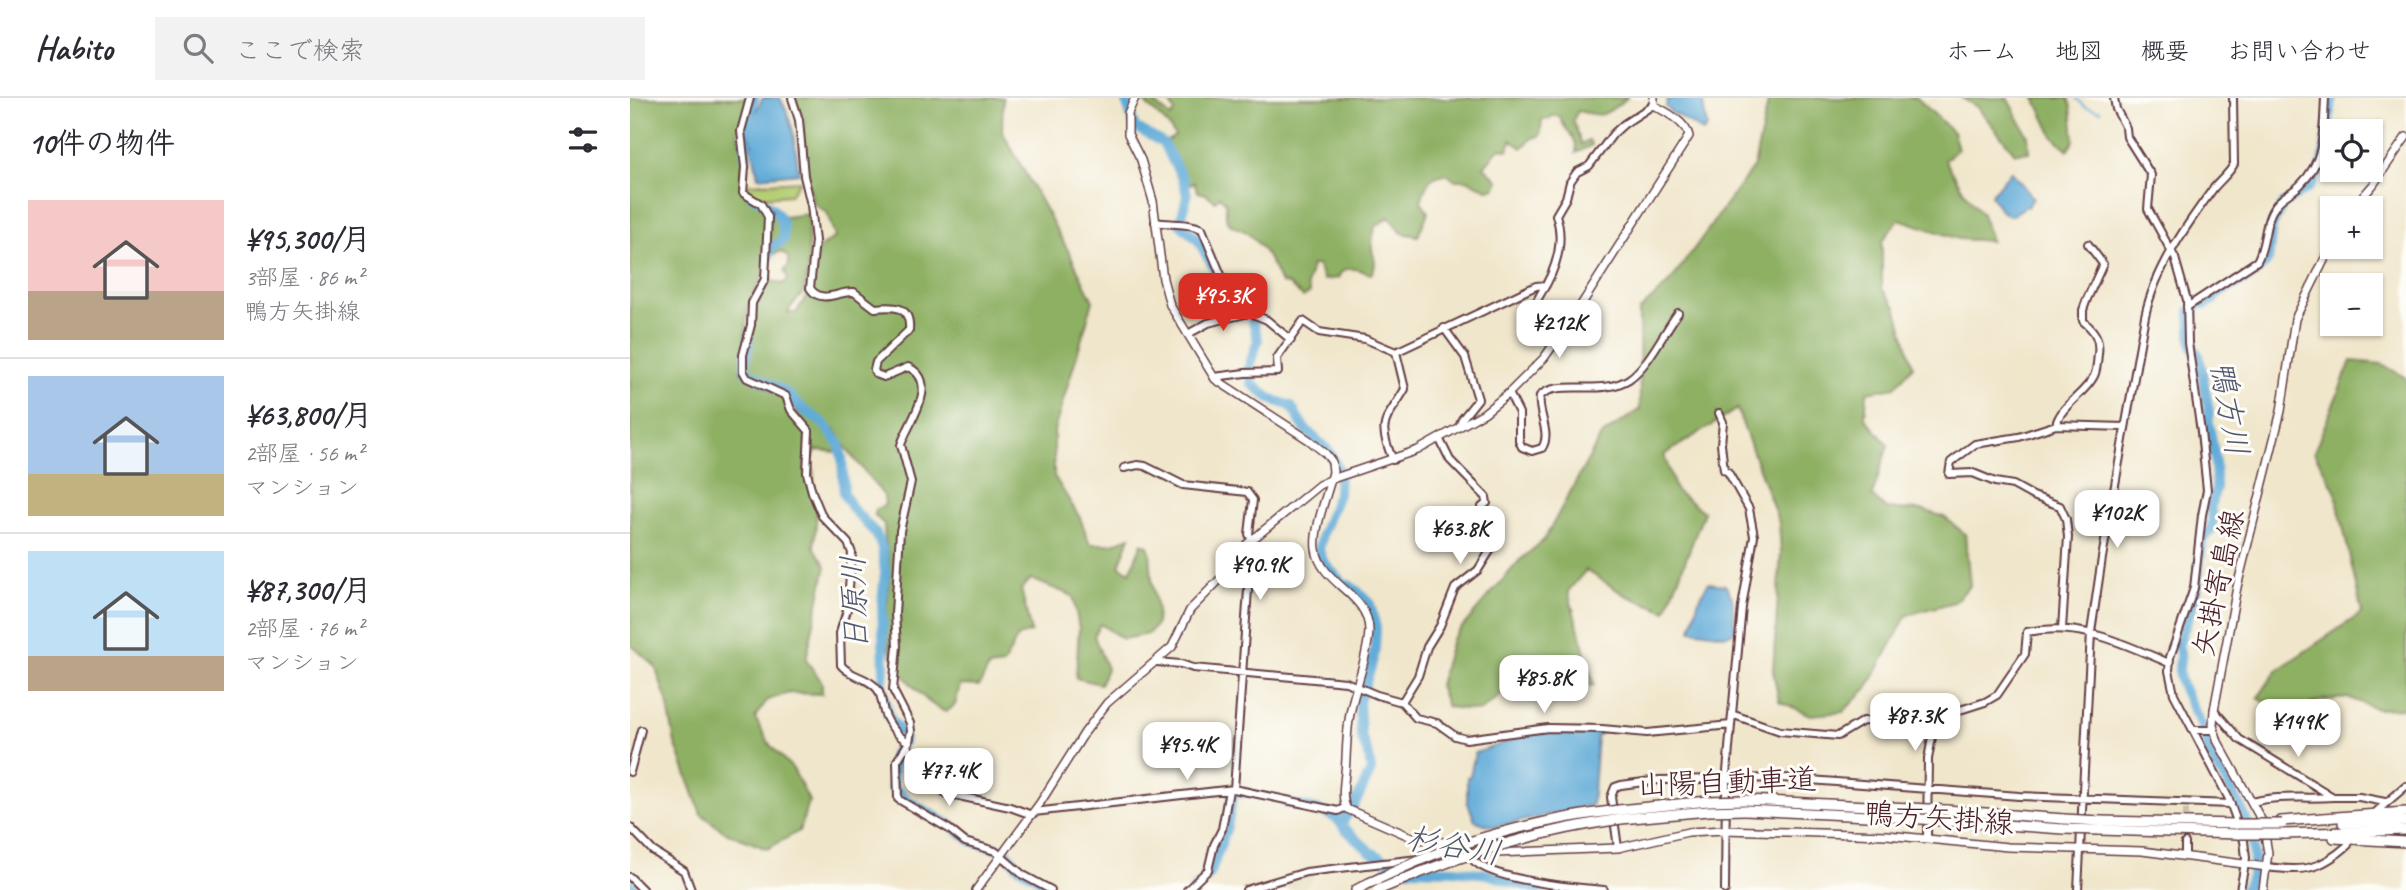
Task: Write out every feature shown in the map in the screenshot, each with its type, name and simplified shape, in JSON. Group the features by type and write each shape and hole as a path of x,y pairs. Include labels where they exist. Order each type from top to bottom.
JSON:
{"highway":[{"name":"山陽自動車道","path":"1378,890 1432,867 1499,844 1620,814 1708,801 1945,821 2238,829 2406,821"},
{"name":"山陽自動車道","path":"1356,890 1426,858 1497,834 1580,815 1708,811 1745,805 1910,807 2064,824"},
{"path":"2283,826 2406,812"},
{"name":"山陽自動車道","path":"2283,826 2307,834 2406,830"},
{"path":"2307,834 2406,842"}],"main road":[{"path":"1135,98 1129,110 1128,134 1141,160 1153,201 1165,292 1170,305 1214,377 1311,441 1332,462 1334,478 1315,545 1322,566 1358,601 1366,615 1369,629 1360,688 1349,726 1344,790 1348,809"},
{"path":"976,890 1033,814 1099,712 1172,647 1190,610 1226,573 1250,543 1307,493 1334,478 1393,460 1458,430 1509,393 1544,358 1689,136 1686,128 1653,102"},
{"path":"2364,196 2406,137"},
{"name":"矢掛寄島線","path":"2263,890 2267,836 2263,822 2210,730 2236,587 2281,411 2295,319 2325,259"},
{"name":"鴨方矢掛線","path":"1348,809 1423,840 1460,843 1467,848 1469,854 1618,848 1688,832 1725,830 1867,834 1966,844 2185,855 2264,866"},
{"path":"1421,858 1426,851 1423,840"}],"street":[{"path":"750,98 741,131 745,167 743,193 761,204 768,217 765,279 752,303 743,371 747,378 786,396 791,410 809,431 808,481 822,516 848,543 852,553 847,610 840,633 841,665 847,671 864,678 877,690 887,720 906,741 914,757 938,778 945,793 1033,814 1232,789 1338,811 1348,809"},
{"path":"792,98 799,120 804,176 811,205 814,241 810,288 814,295 824,297 854,292 875,308 891,306 902,310 908,318 909,330 876,362 874,370 876,374 884,377 908,367 921,378 922,392 918,410 901,445 911,482 900,531 894,694 910,723 897,761 898,799 949,829 965,842 1005,853 1023,875 1047,888"},
{"path":"2114,98 2127,136 2151,176 2148,209 2174,250 2189,306 2188,343 2207,490 2194,588 2169,663 2170,681 2174,694 2231,804 2245,841 2246,864 2240,890"},
{"path":"2078,890 2091,632 2147,305 2174,250 2214,187 2234,164 2233,98"},
{"path":"2189,306 2257,261 2276,204 2298,187 2318,162 2322,146 2325,98"},
{"path":"1556,340 1537,332 1531,321 1532,310 1559,254 1557,246 1561,231 1556,215 1577,172 1592,162 1613,134 1653,102"},
{"path":"1155,222 1202,229 1221,275 1249,311 1291,340"},
{"path":"2056,425 2059,416 2094,378 2097,366 2100,345 2095,331 2083,321 2083,310 2103,264 2088,244"},
{"path":"1214,377 1278,372 1277,358 1303,321 1319,332 1365,339 1396,352 1536,286 1546,285"},
{"path":"1188,334 1208,323 1249,311"},
{"path":"1509,393 1519,413 1519,441 1522,447 1532,451 1542,448 1546,438 1540,396 1552,388 1601,389 1629,379 1641,367 1678,313"},
{"path":"1444,328 1465,357 1478,399 1462,419 1458,430"},
{"path":"1393,460 1383,436 1383,427 1405,388 1396,352"},
{"path":"1718,413 1723,422 1721,444 1724,470 1728,472 1749,509 1754,536 1742,607 1731,725 1725,830 1725,890"},
{"path":"2062,629 2068,537 2066,519 2060,506 2032,496 2013,485 1995,482 1973,473 1949,474 1951,462 1970,446 2020,437 2056,425 2125,427"},
{"path":"1402,702 1418,676 1427,647 1440,626 1455,588 1478,570 1495,543 1482,507 1487,503 1486,497 1450,460 1440,440"},
{"path":"1124,468 1145,466 1183,485 1247,492 1253,500 1232,789 1208,870 1187,890"},
{"path":"1734,715 1780,731 1838,736 1863,721 1906,722 1930,719 1985,702 1997,695 2025,654 2027,632 2050,628 2091,632 2169,663"},
{"path":"1157,662 1341,682 1402,702 1416,718 1437,723 1455,736 1466,740 1548,728 1647,733 1731,725"},
{"path":"2214,710 2239,739 2333,797"},
{"path":"1927,839 1928,759 1932,737 1930,719"},
{"path":"630,772 640,730"},
{"path":"2194,730 2210,730"},
{"path":"1618,848 1611,797 1615,787 1659,780 1784,778 2186,806 2231,804"},
{"path":"2377,811 2406,786"},
{"path":"2252,802 2284,797 2359,797 2385,802"},
{"path":"630,827 653,851 684,871 691,890"},
{"path":"2185,843 2185,855"},
{"path":"2264,866 2300,870 2320,866 2348,845"},
{"path":"1486,868 1483,861 1487,853"},
{"path":"1246,890 1306,872 1469,854 1471,861 1486,868 1536,884 1604,890"},
{"path":"630,877 642,890"}],"shaded area":[{"path":"1311,874 1313,879 1304,890 1254,890"}],"green space":[{"path":"630,98 749,98 737,131 744,159 742,192 769,208 780,226 781,236 770,246 764,258 762,278 748,306 741,372 780,396 806,429 805,472 817,511 814,547 826,566 806,660 822,682 822,694 789,693 767,700 755,718 770,745 793,769 809,801 799,831 767,849 725,832 701,814 675,743 667,701 655,666 630,644"},
{"path":"794,98 1003,98 1002,131 1093,301 1054,431 1054,476 1080,518 1090,544 1112,544 1130,537 1119,566 1130,572 1142,543 1148,546 1150,552 1157,610 1156,625 1148,634 1123,639 1100,624 1094,636 1107,669 1100,684 1076,678 1079,628 1073,596 1031,579 1021,589 1031,632 1018,636 1003,665 989,667 979,686 960,685 955,705 946,712 920,693 892,657 886,630 889,568 884,524 875,516 875,510 885,505 884,496 835,430 786,391 750,372 748,365 756,305 770,280 781,284 786,282 788,277 784,271 789,265 788,257 781,251 770,256 784,239 784,217 807,214 808,229 804,291 788,313 796,313 812,287 817,249 835,237 827,213 813,203 802,130 805,123"},
{"path":"1149,98 1171,117 1175,112 1167,98 1627,98 1604,113 1578,111 1573,120 1581,144 1589,140 1592,145 1576,153 1575,142 1560,116 1542,120 1540,136 1532,138 1522,148 1511,140 1508,150 1499,148 1484,167 1499,181 1496,187 1490,190 1466,180 1454,180 1447,174 1435,177 1427,186 1421,201 1428,212 1418,236 1402,233 1389,217 1375,227 1372,249 1375,266 1371,274 1348,269 1338,278 1324,280 1317,265 1312,265 1307,285 1310,293 1303,297 1288,284 1281,283 1275,269 1252,237 1229,223 1226,203 1220,196 1215,201 1198,192 1194,182 1183,188 1161,145 1175,136 1168,125 1145,103"},
{"path":"1769,98 1917,98 1953,132 1958,149 1945,160 1965,193 1982,214 1991,241 1959,239 1899,219 1882,241 1882,289 1896,307 1913,366 1895,387 1867,392 1865,418 1888,445 1872,496 1886,509 1923,510 1944,517 1965,534 1970,586 1954,602 1907,615 1868,687 1843,712 1810,715 1779,701 1773,671 1781,552 1779,523 1737,409 1664,455 1676,491 1704,512 1666,611 1625,595 1586,570 1568,591 1594,685 1503,693 1480,711 1447,707 1439,685 1452,639 1519,561 1544,540 1601,436 1640,409 1639,311 1670,282 1754,166"},
{"path":"1962,98 2007,98 2028,136 2029,152 2015,153 1977,107"},
{"path":"2035,98 2068,98 2074,140 2068,150 2053,136"},
{"path":"800,181 790,195 762,197 747,190 748,184"},
{"path":"2351,361 2382,364 2406,378 2406,708 2377,709 2349,698 2324,700 2282,713 2258,698 2276,671 2362,613 2335,490 2314,452"},
{"path":"789,399 822,426 839,450 816,450 812,460 815,492 809,472 812,440"}],"water":[{"path":"763,98 780,98 786,110 793,131 799,173 758,177 749,131 750,121"},
{"path":"1668,98 1702,98 1707,127 1703,132 1674,115 1666,107"},
{"path":"2011,171 2033,198 2028,207 2011,216 2002,211 1991,195"},
{"path":"1708,583 1725,585 1732,597 1733,633 1725,635 1691,630 1698,602"},
{"path":"1555,730 1601,733 1597,736 1592,805 1495,827 1475,821 1467,801 1467,777 1470,776 1475,753 1524,736"}],"waterway":[{"name":"日原川","path":"746,159 745,130 754,98"},
{"name":"杉谷川","path":"1125,98 1135,127 1163,143 1184,181 1187,196 1180,224 1198,240 1221,281 1251,315 1258,340 1248,369 1252,384 1271,399 1291,406 1305,429 1330,452 1339,471 1338,494 1322,534 1319,550 1323,561 1336,576 1370,604 1376,628 1371,667 1359,701 1361,736 1371,770 1342,823"},
{"path":"2076,98 2085,107 2101,111"},
{"name":"鴨方川","path":"2245,890 2252,875 2254,853 2247,822 2233,792 2207,750 2204,731 2179,675 2178,646 2196,595 2202,540 2211,530 2213,519 2210,506 2216,488 2209,411 2199,356 2192,345 2190,311 2199,304 2212,301 2220,292 2250,277 2264,265 2268,259 2272,226 2283,204 2310,186 2323,164 2332,98"},
{"path":"2153,190 2154,178"},
{"name":"日原川","path":"753,197 772,208 782,224 783,240 771,248 767,261"},
{"name":"日原川","path":"749,339 745,365 747,372 785,392 823,423 839,443 844,494 853,509 876,534 882,548 885,572 882,602 882,688 889,717 904,736 894,754 892,786 909,801 952,826 971,841 1006,851 1017,866 1041,880 1047,890"},
{"name":"日原川","path":"1194,890 1210,874 1227,826 1233,793 1247,793"},
{"name":"杉谷川","path":"1286,803 1327,813 1371,852 1395,865 1410,869 1487,874 1539,890"},
{"path":"630,884 636,890"}],"tunnel":[{"path":"2185,843 2186,810"}]}
